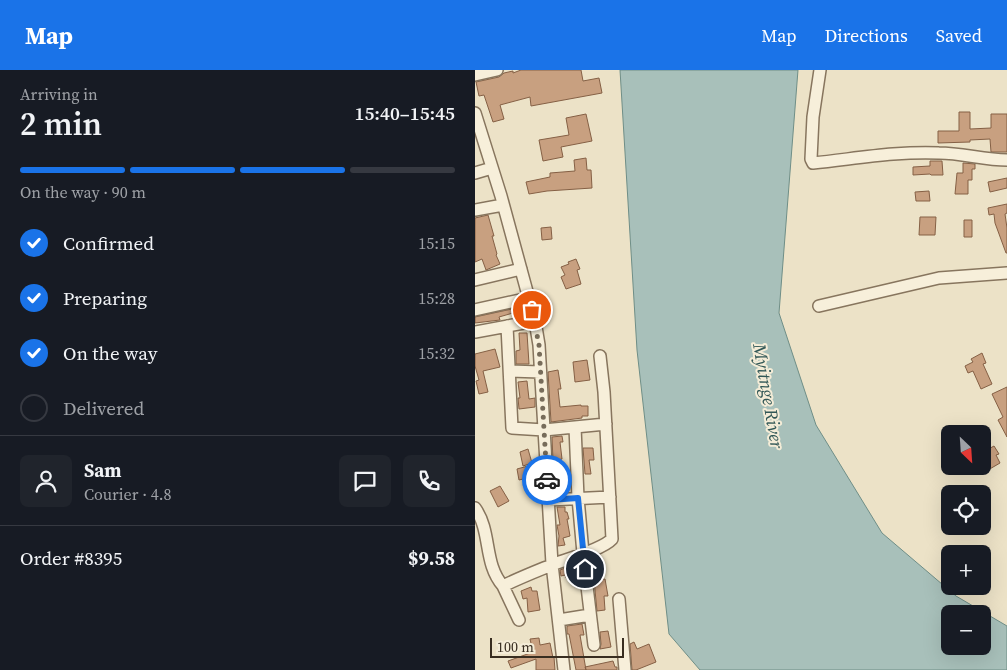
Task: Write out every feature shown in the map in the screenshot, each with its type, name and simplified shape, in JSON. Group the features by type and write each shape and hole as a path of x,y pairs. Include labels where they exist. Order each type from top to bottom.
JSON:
{"street":[{"path":"475,75 497,70"},
{"path":"820,70 813,117 811,160 813,163 938,152 992,160 1007,160"},
{"path":"475,114 479,141 492,168 503,205 535,321 539,345 552,564 564,670"},
{"path":"475,173 492,168"},
{"path":"475,210 503,205"},
{"path":"475,280 521,269"},
{"path":"819,306 939,278 1007,273"},
{"path":"475,310 529,298"},
{"path":"475,332 535,321"},
{"path":"507,326 512,428 544,430 605,424"},
{"path":"503,586 552,564 583,554 608,543 612,539 600,356"},
{"path":"510,371 540,372"},
{"path":"575,427 578,498 594,645"},
{"path":"549,500 610,497"},
{"path":"475,508 483,523 494,574 503,586 519,620"},
{"path":"619,599 625,670"},
{"path":"559,620 590,616"}],"water":[{"name":"Myitnge River","path":"620,70 798,70 779,313 816,425 882,533 941,583 941,595 955,595 971,605 941,605 941,655 991,655 991,617 1007,626 1007,670 700,670 669,634 637,350"}],"building":[{"path":"521,70 581,70 583,81 599,78 602,93 531,106 530,97 500,105 504,119 493,122 484,95 479,96 476,82"},
{"path":"959,112 970,112 970,129 991,128 991,114 1007,114 1007,152 991,152 990,139 938,143 938,131 959,131"},
{"path":"586,114 592,141 561,147 563,157 543,161 539,140 569,135 566,118"},
{"path":"586,158 587,170 591,170 592,188 529,194 526,182 550,177 550,173 575,171 574,160"},
{"path":"930,161 942,161 943,175 913,175 913,167 930,166"},
{"path":"963,163 975,164 975,169 972,169 972,180 968,180 968,194 955,194 957,173 963,173"},
{"path":"1007,178 1007,188 990,192 988,182"},
{"path":"929,191 930,201 916,201 915,192"},
{"path":"1007,204 1007,213 1005,214 1007,228 1006,253 995,223 994,214 989,215 988,208"},
{"path":"488,215 494,236 492,236 496,255 500,264 486,270 482,259 475,262 475,218"},
{"path":"920,217 936,217 935,235 919,235"},
{"path":"964,220 972,220 972,237 964,237"},
{"path":"551,227 552,239 542,240 541,228"},
{"path":"576,259 580,269 577,270 581,284 566,289 561,277 565,275 561,267"},
{"path":"512,309 513,313 499,317 500,320 475,323 475,317"},
{"path":"519,333 527,333 529,364 516,364 516,351 520,350"},
{"path":"495,349 500,367 483,371 488,392 479,394 476,381 479,380 475,366 475,354"},
{"path":"982,353 986,363 983,364 992,384 981,389 973,371 968,373 965,366 973,362 971,359"},
{"path":"587,360 590,380 575,382 573,362"},
{"path":"558,370 561,389 558,389 560,407 588,406 588,416 551,422 548,372"},
{"path":"527,381 529,399 535,398 535,407 519,409 518,382"},
{"path":"1007,387 1007,437 998,420 1003,417 992,394"},
{"path":"562,436 563,442 560,442 562,459 553,461 552,437"},
{"path":"994,446 999,454 996,455 1000,463 991,468 991,448"},
{"path":"583,448 593,448 594,460 589,460 591,474 585,474"},
{"path":"528,449 532,463 523,466 520,452"},
{"path":"528,466 531,477 519,480 517,469"},
{"path":"500,486 509,501 498,507 490,491"},
{"path":"557,507 565,507 565,512 567,512 569,519 567,519 570,536 563,538 565,545 558,546 557,525 560,525"},
{"path":"576,564 578,574 566,578 565,575 561,576 560,570"},
{"path":"605,579 608,596 604,596 605,610 597,611 594,580"},
{"path":"531,587 532,591 537,591 540,610 528,612 527,598 523,599 521,591"},
{"path":"582,624 584,635 580,635 586,670 576,670 569,634 567,634 567,626"},
{"path":"608,631 611,647 600,649 600,632"},
{"path":"539,638 540,645 550,643 555,670 536,670 536,659 511,668 508,661 533,652 530,639"},
{"path":"634,642 637,649 649,644 656,662 632,670 630,644"},
{"path":"613,661 617,670 586,670 585,667"}],"way so far":[{"path":"532,310 539,345 547,480"}],"route":[{"path":"547,480 549,500 578,498 585,569"}]}
